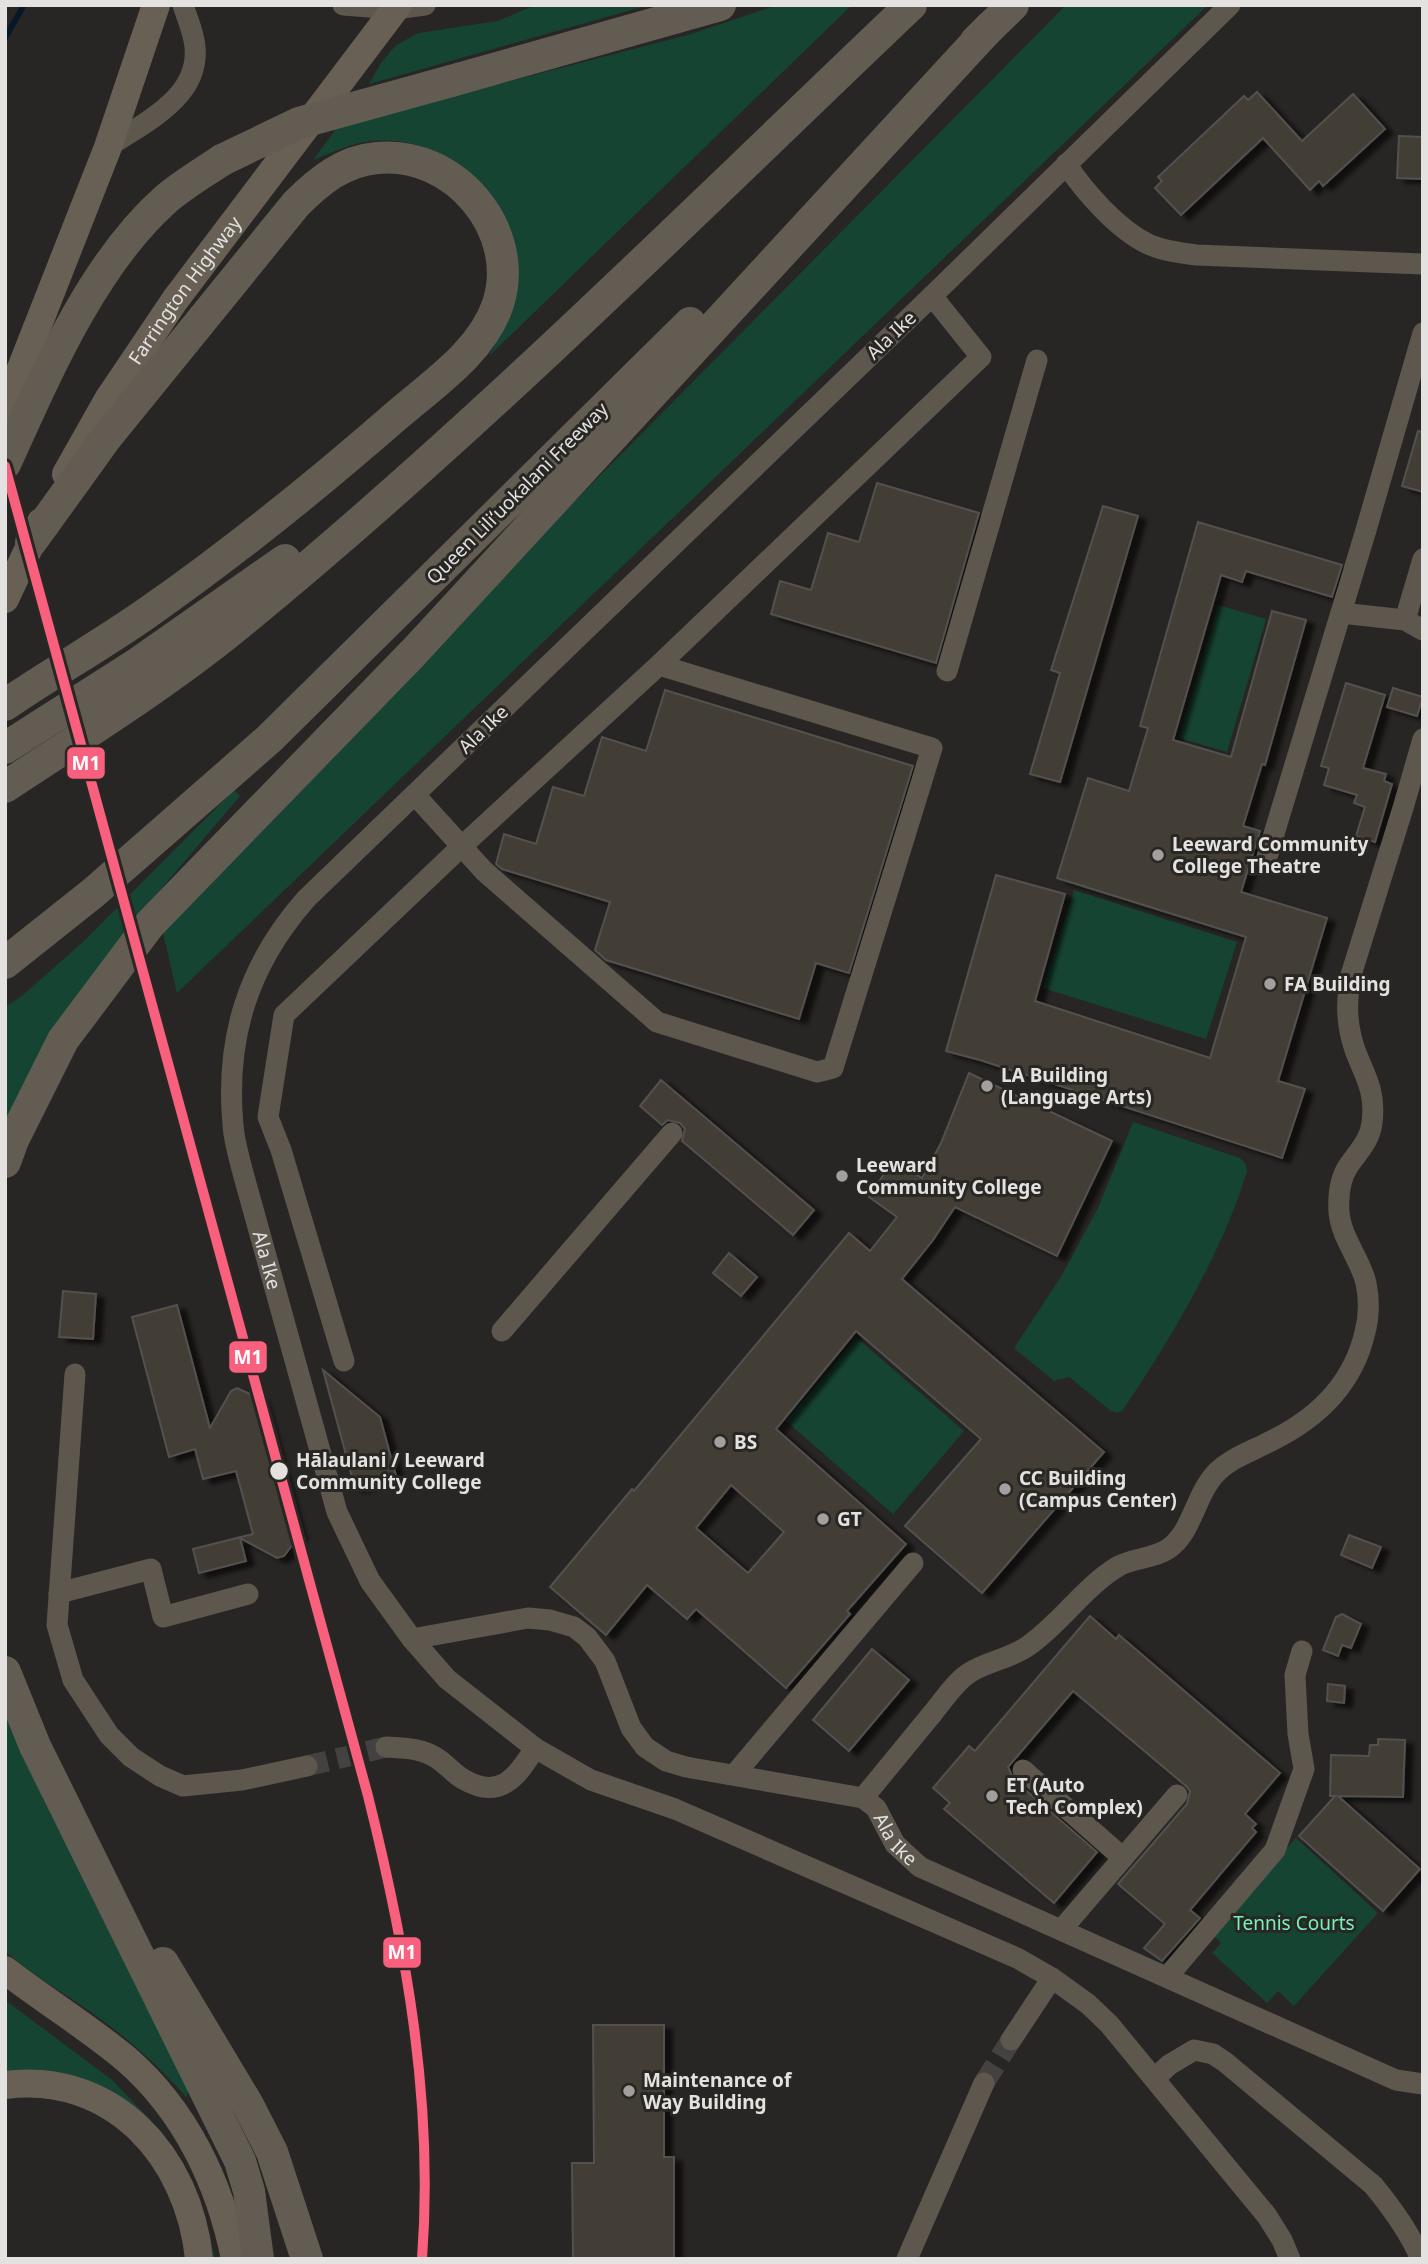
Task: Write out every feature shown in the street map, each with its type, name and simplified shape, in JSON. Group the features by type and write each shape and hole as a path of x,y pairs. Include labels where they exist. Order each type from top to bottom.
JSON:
{"highway":[{"path":"5,464 33,402 106,269 134,233 166,200 222,160 299,123 719,5"},
{"path":"5,787 153,688 231,630 400,485 538,359 911,5"},
{"name":"Queen Liliʻuokalani Freeway","path":"8,961 93,893 269,739 1013,5"},
{"path":"5,1162 13,1140 64,1040 150,924 414,652 990,27"},
{"path":"5,705 146,614 211,565 355,452 466,356 488,324 498,303 501,283 502,263 498,244 484,209 460,183 428,165 411,161 376,158 343,167 326,177 296,204 115,427 31,542"},
{"path":"5,748 135,665 286,560 538,359"},
{"path":"5,1672 10,1689 46,1767 240,2161 249,2191 258,2259"},
{"path":"46,1767 248,2105 272,2152 307,2259"}],"main road":[{"path":"5,408 108,147 156,5"},
{"name":"Farrington Highway","path":"5,599 68,469 109,398 175,300 397,7"},
{"path":"5,1970 85,2026 128,2060 157,2089 197,2150 214,2185 226,2219 234,2259"},
{"path":"5,2085 48,2084 74,2089 122,2112 137,2125 177,2180 191,2216 200,2259"}],"street":[{"path":"108,147 160,112 182,93 194,69 195,46 183,5"},
{"path":"343,5 425,5"},
{"name":"Ala Ike","path":"1230,5 306,899 282,926 252,980 237,1031 231,1086 233,1128 243,1173 337,1512 370,1581 412,1639 447,1679 535,1748 591,1780 675,1809 1019,1959 1052,1978 1088,2004 1155,2078 1267,2216 1290,2259"},
{"path":"1066,164 1083,188 1130,232 1150,245 1167,250 1196,255 1423,264"},
{"path":"344,1361 281,1150 268,1117 284,1015 461,846 659,665 981,357 932,296"},
{"path":"1267,857 1423,333"},
{"path":"947,671 1037,360"},
{"path":"1341,613 1414,625 1423,559"},
{"path":"415,795 484,871 657,1022 817,1072 833,1068 932,748 659,665"},
{"path":"863,1798 968,1674 1027,1647 1048,1631 1097,1579 1121,1564 1147,1558 1168,1549 1184,1532 1202,1490 1218,1471 1238,1457 1305,1423 1338,1393 1348,1375 1358,1356 1366,1330 1368,1306 1366,1281 1348,1246 1339,1214 1339,1188 1348,1167 1363,1149 1372,1125 1373,1098 1367,1074 1350,1032 1347,1016 1348,993 1351,975 1423,738"},
{"path":"502,1331 672,1133"},
{"path":"75,1374 57,1625 73,1680 108,1735 131,1757 160,1776 183,1786 242,1780 307,1766"},
{"path":"734,1775 913,1563"},
{"path":"59,1594 151,1569 163,1617 248,1594"},
{"name":"Ala Ike","path":"412,1639 528,1618 550,1620 574,1628 587,1637 605,1661 631,1728 645,1747 666,1761 686,1767 863,1798 876,1808 895,1844 920,1867 1396,2080 1423,2084"},
{"path":"1168,1976 1275,1850 1304,1769 1298,1734 1295,1675 1302,1651"},
{"path":"386,1747 414,1748 438,1759 461,1778 480,1788 498,1788 519,1774 535,1748"},
{"path":"1023,1770 1123,1857"},
{"path":"1062,1929 1177,1795"},
{"path":"1011,2040 1052,1978"},
{"path":"1155,2078 1169,2065 1194,2050 1213,2054 1225,2062 1373,2185 1393,2210 1422,2259"},
{"path":"907,2259 984,2083"}],"green space":[{"path":"535,5 649,5 369,84 395,46 418,33 498,21"},
{"path":"777,5 852,5 489,356 512,306 518,276 514,247 505,220 490,196 470,175 447,158 421,146 393,141 364,142 313,160 338,126 691,34"},
{"path":"1066,5 1208,5 177,993 160,920"},
{"path":"1218,605 1266,619 1227,752 1179,738"},
{"path":"234,790 240,796 144,909 5,1136 5,1007 22,996 84,941"},
{"path":"1074,890 1237,942 1206,1039 1043,988"},
{"path":"1133,1122 1240,1158 1247,1171 1224,1233 1194,1295 1123,1410 1118,1413 1111,1411 1069,1377 1054,1381 1014,1348 1062,1275 1098,1208"},
{"path":"857,1338 964,1431 893,1514 786,1421"},
{"path":"5,1696 43,1799 191,2087 186,2097 157,2066 125,2038 5,1951"},
{"name":"Tennis Courts","path":"1296,1838 1378,1913 1294,2006 1278,1991 1267,2003 1212,1953 1221,1943 1210,1932"},
{"path":"5,2000 112,2080 161,2131 185,2171 207,2224 215,2259 209,2259 157,2138 5,2077"}],"building":[{"path":"1257,92 1302,141 1353,94 1385,129 1323,186 1319,181 1310,190 1263,138 1181,215 1155,188 1162,181 1158,177 1244,96 1248,100"},
{"path":"1399,136 1423,137 1423,179 1397,178"},
{"path":"1418,431 1423,432 1423,492 1402,486"},
{"path":"877,483 979,513 936,663 771,614 780,581 811,590 828,533 859,542"},
{"path":"1103,506 1138,516 1060,782 1030,774 1060,673 1051,670"},
{"path":"1198,522 1342,565 1332,597 1246,571 1242,582 1221,575 1173,740 1231,757 1272,611 1306,620 1265,765 1262,764 1243,826 1260,831 1241,892 1327,918 1278,1081 1305,1089 1282,1158 946,1051 996,875 1065,894 1035,1001 1210,1058 1246,937 1057,878 1088,778 1129,791 1148,728 1140,726"},
{"path":"1346,683 1385,695 1363,768 1386,774 1384,781 1392,784 1375,842 1356,836 1365,807 1354,803 1357,795 1324,785 1329,768 1321,766"},
{"path":"1393,688 1423,697 1417,716 1387,707"},
{"path":"665,690 913,766 849,973 816,963 799,1019 606,960 595,950 610,902 502,869 496,864 504,834 536,844 553,787 584,796 602,737 646,751"},
{"path":"969,1073 1112,1141 1057,1256 955,1207 902,1279 1104,1452 982,1593 905,1526 981,1439 856,1331 776,1429 906,1544 847,1611 850,1614 786,1688 696,1609 687,1619 647,1585 606,1635 550,1587 632,1489 634,1491 849,1233 870,1251 897,1217 869,1197 893,1160 922,1178 941,1143","holes":["731,1485 784,1532 748,1573 696,1528"]},
{"path":"661,1080 814,1210 793,1235 682,1141 685,1129 680,1123 668,1120 662,1125 640,1106"},
{"path":"729,1253 757,1277 741,1296 713,1273"},
{"path":"63,1291 96,1294 93,1339 59,1337"},
{"path":"177,1305 210,1428 231,1391 237,1388 261,1399 299,1536 284,1556 277,1558 240,1538 246,1561 199,1573 193,1549 253,1534 236,1471 203,1479 195,1449 169,1457 132,1317"},
{"path":"323,1370 380,1417 396,1476 355,1488"},
{"path":"1349,1535 1381,1547 1372,1568 1341,1555"},
{"path":"1342,1614 1361,1624 1351,1648 1342,1645 1338,1656 1323,1650 1336,1617"},
{"name":"ET (Auto Tech Complex)","path":"1090,1616 1116,1639 1119,1635 1280,1773 1245,1814 1256,1824 1252,1828 1256,1832 1190,1910 1200,1918 1162,1961 1144,1948 1165,1924 1118,1884 1187,1804 1190,1791 1073,1691 1008,1767 1014,1780 1097,1852 1054,1903 944,1809 950,1803 933,1788 969,1746 975,1751"},
{"path":"872,1649 909,1680 849,1751 813,1720"},
{"path":"1328,1684 1345,1686 1344,1703 1327,1701"},
{"path":"1378,1739 1405,1740 1403,1797 1338,1796 1420,1869 1383,1911 1299,1836 1335,1796 1330,1796 1331,1755 1369,1756 1370,1745 1378,1745"},
{"name":"Maintenance of Way Building","path":"593,2025 664,2025 664,2157 674,2157 674,2259 573,2259 572,2163 594,2163"}],"waterway":[{"path":"5,38 24,5"}],"tunnel":[{"path":"307,1766 386,1747"},
{"path":"984,2083 1011,2040"}],"transit line":[{"name":"M1","path":"5,466 382,1853 405,1968 420,2083 425,2200 422,2259"}],"place":[{"name":"Leeward Community College Theatre","path":"1158,855"},
{"name":"FA Building","path":"1270,984"},
{"name":"LA Building (Language Arts)","path":"987,1086"},
{"name":"Leeward Community College","path":"842,1176"},
{"name":"BS","path":"720,1442"},
{"name":"Hālaulani / Leeward Community College","path":"279,1471"},
{"name":"CC Building (Campus Center)","path":"1005,1489"},
{"name":"GT","path":"823,1519"},
{"name":"ET (Auto Tech Complex)","path":"992,1796"},
{"name":"Maintenance of Way Building","path":"629,2091"}]}
